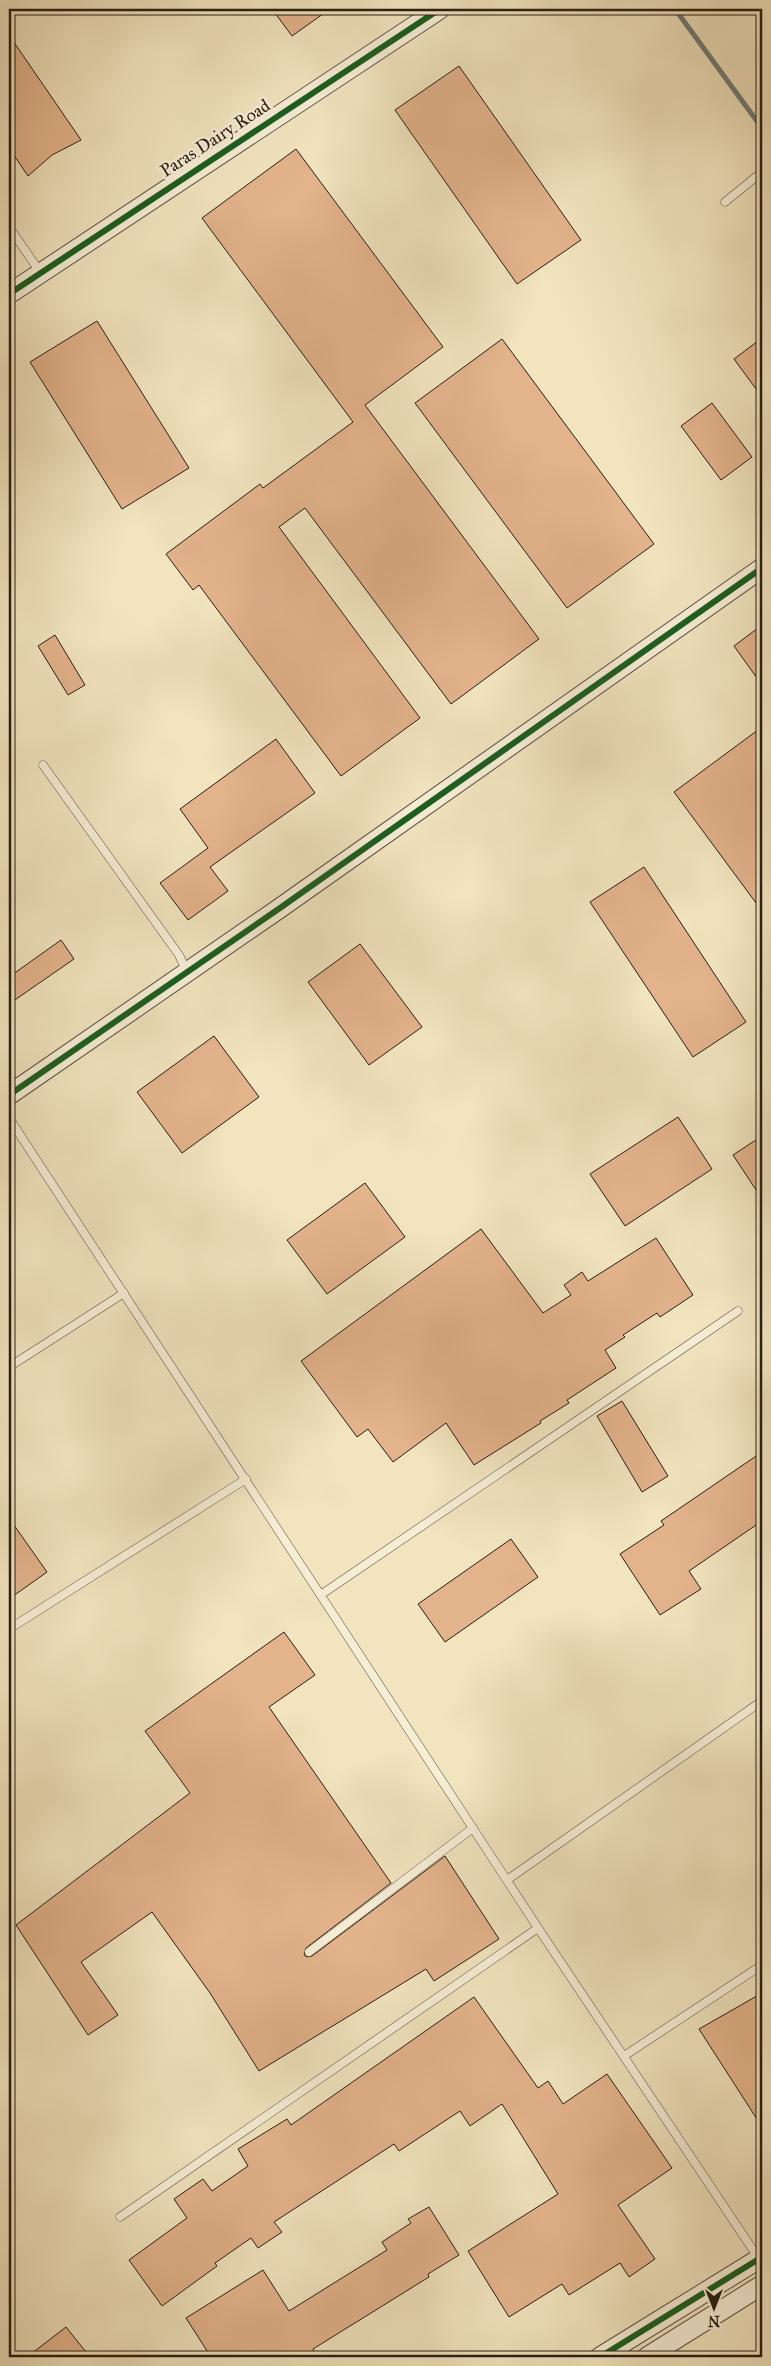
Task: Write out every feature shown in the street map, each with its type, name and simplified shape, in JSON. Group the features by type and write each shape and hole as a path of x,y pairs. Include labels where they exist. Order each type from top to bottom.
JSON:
{"street":[{"name":"Paras Dairy Road","path":"9,294 440,9"},
{"path":"9,1094 187,972 762,568"},
{"path":"600,2357 761,2260"},
{"path":"647,2357 762,2285"}],"lane":[{"path":"725,202 762,172"},
{"path":"9,227 40,272"},
{"path":"43,765 179,955 187,972"},
{"path":"9,1118 322,1594 538,1928 761,2260"},
{"path":"9,1366 124,1293"},
{"path":"322,1594 738,1311"},
{"path":"9,1629 246,1479"},
{"path":"507,1880 762,1700"},
{"path":"309,1952 473,1828"},
{"path":"120,2217 538,1928"},
{"path":"624,2056 762,1965"}],"building":[{"path":"272,9 330,9 292,36"},
{"path":"9,35 81,140 52,155 28,176 9,148"},
{"path":"459,66 581,240 517,284 395,110"},
{"path":"296,149 443,347 365,405 539,639 451,704 305,508 279,527 420,718 341,776 199,585 193,590 166,554 260,484 263,488 353,422 202,218"},
{"path":"97,321 189,468 122,509 30,362"},
{"path":"762,338 762,397 734,359"},
{"path":"502,339 654,544 567,608 415,403"},
{"path":"712,403 752,457 721,480 681,426"},
{"path":"762,625 762,685 734,646"},
{"path":"55,635 85,685 68,695 38,646"},
{"path":"762,727 762,911 674,792"},
{"path":"276,739 315,793 210,867 228,891 188,920 160,883 208,848 180,809"},
{"path":"644,867 746,1022 693,1057 590,902"},
{"path":"61,940 74,959 9,1004 9,977"},
{"path":"360,944 422,1027 369,1065 308,982"},
{"path":"214,1036 259,1097 182,1153 137,1092"},
{"path":"678,1117 712,1169 625,1226 590,1174"},
{"path":"762,1136 762,1199 733,1155"},
{"path":"365,1183 405,1237 327,1294 287,1240"},
{"path":"481,1229 543,1313 571,1295 564,1285 582,1272 588,1281 656,1238 693,1295 660,1317 657,1313 623,1335 625,1337 605,1350 616,1368 567,1400 569,1403 540,1421 541,1423 474,1465 446,1423 393,1462 368,1429 357,1437 301,1361"},
{"path":"622,1401 668,1476 642,1492 597,1416"},
{"path":"762,1452 762,1521 689,1571 701,1589 660,1615 620,1554 664,1525 661,1521"},
{"path":"9,1518 47,1572 9,1599"},
{"path":"511,1539 538,1577 445,1642 418,1604"},
{"path":"284,1632 315,1675 269,1707 391,1883 306,1948 304,1955 307,1957 312,1956 445,1856 499,1939 434,1981 426,1969 259,2071 210,1993 152,1912 81,1962 118,2015 88,2035 16,1925 190,1793 145,1731"},
{"path":"762,1993 762,2127 699,2029"},
{"path":"474,1997 538,2088 548,2081 563,2104 607,2074 672,2168 618,2205 655,2259 629,2277 620,2263 569,2295 562,2284 509,2317 468,2251 558,2194 502,2104 470,2126 460,2111 399,2151 394,2144 274,2222 282,2232 258,2248 251,2238 215,2263 217,2266 162,2306 129,2260 187,2218 174,2199 203,2179 212,2191 248,2166 238,2149 287,2119 291,2125"},
{"path":"429,2207 459,2255 428,2274 429,2277 313,2349 318,2357 211,2357 186,2318 263,2270 289,2311 387,2250 382,2242 411,2223 408,2219"},
{"path":"66,2327 90,2357 27,2357"}],"waterway":[{"path":"675,9 762,128"}],"cycle path":[{"path":"9,294 440,9"},
{"path":"9,1095 280,908 762,568"},
{"path":"600,2357 762,2257"}]}
